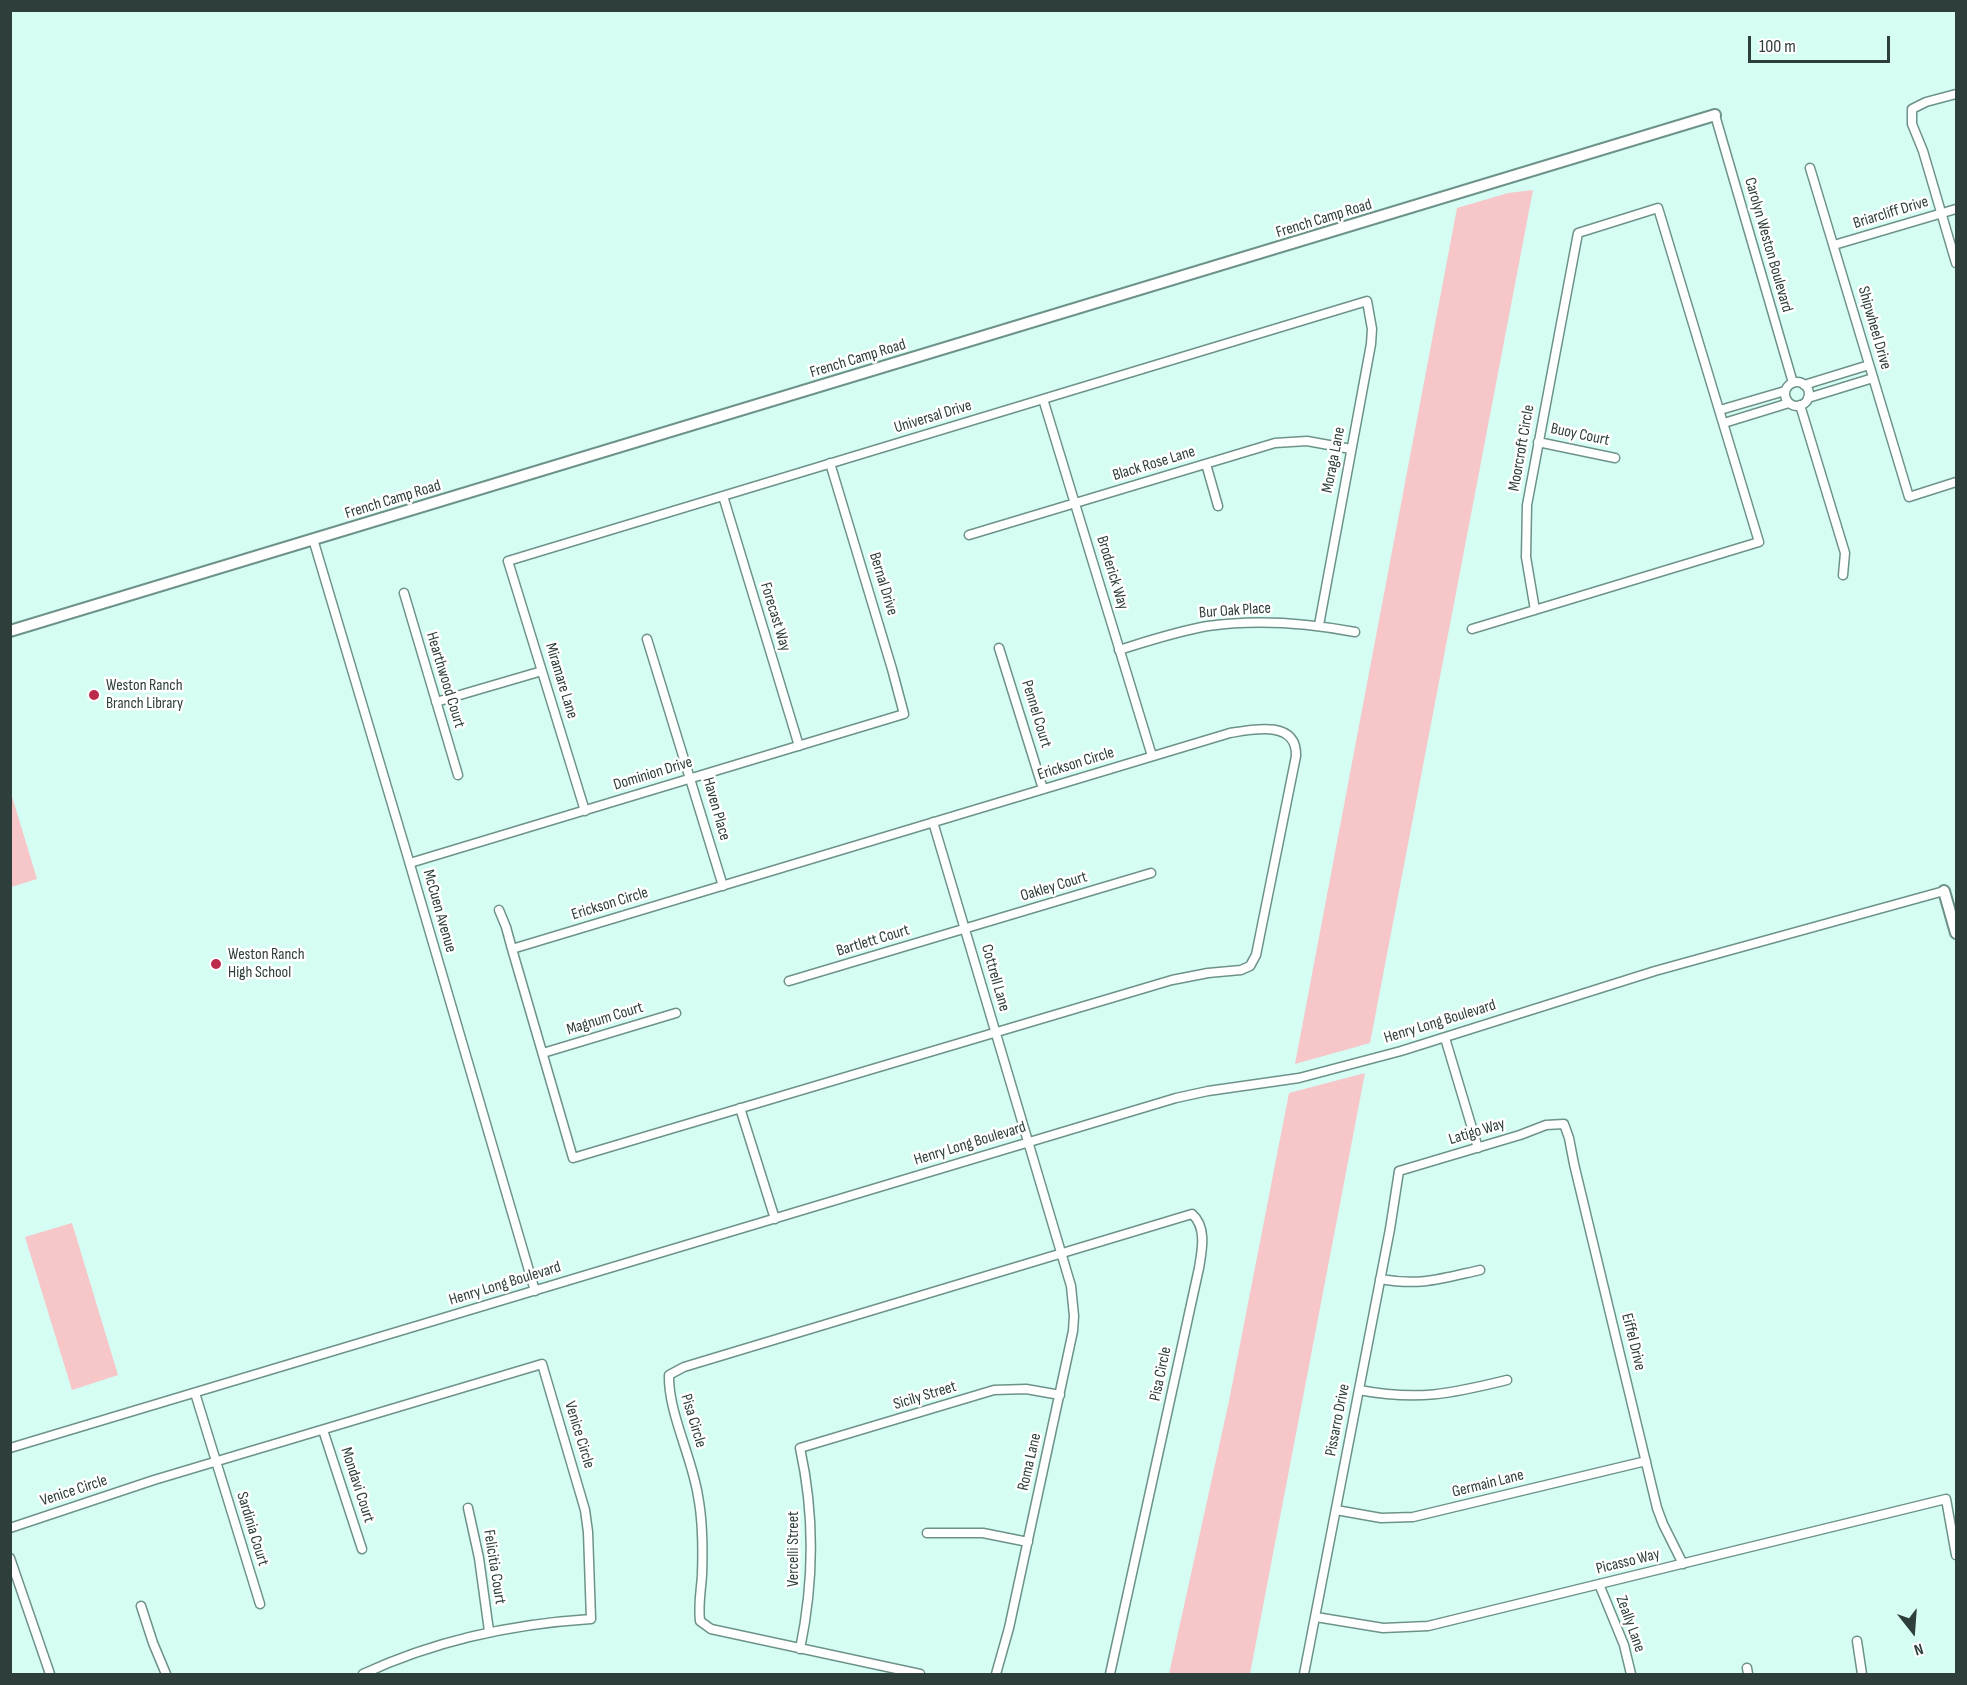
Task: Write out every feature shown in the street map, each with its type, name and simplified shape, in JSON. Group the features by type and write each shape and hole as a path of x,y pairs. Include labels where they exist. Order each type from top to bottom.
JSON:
{"street":[{"path":"1956,94 1926,102 1912,109 1912,123 1923,151 1956,263"},
{"name":"Carolyn Weston Boulevard","path":"1715,115 1793,383"},
{"name":"French Camp Road","path":"10,631 1715,115"},
{"name":"Shipwheel Drive","path":"1810,168 1909,497 1956,482"},
{"name":"Moorcroft Circle","path":"1658,208 1724,423 1759,542 1535,610 1526,557 1527,505 1578,233 1658,208"},
{"name":"Briarcliff Drive","path":"1834,245 1956,209"},
{"name":"Universal Drive","path":"508,561 1367,301"},
{"name":"Moraga Lane","path":"1319,625 1371,345 1372,329 1367,301"},
{"path":"1789,403 1785,398 1785,391 1793,383 1804,385 1869,365"},
{"path":"1800,405 1808,398 1873,378"},
{"path":"1804,385 1808,391 1808,398"},
{"path":"1720,410 1785,391"},
{"name":"Broderick Way","path":"1043,399 1152,756"},
{"path":"1724,423 1789,403 1800,405"},
{"path":"1800,405 1845,553 1843,575"},
{"name":"Black Rose Lane","path":"969,536 1275,443 1307,441 1351,449"},
{"name":"Buoy Court","path":"1538,442 1615,458"},
{"name":"Bernal Drive","path":"830,463 904,714"},
{"path":"1206,464 1218,506"},
{"name":"Forecast Way","path":"723,496 799,746"},
{"name":"McCuen Avenue","path":"313,539 535,1291"},
{"name":"Miramare Lane","path":"508,561 585,811"},
{"name":"Hearthwood Court","path":"404,594 458,775"},
{"path":"1472,629 1535,610"},
{"name":"Bur Oak Place","path":"1119,650 1207,626 1262,622 1319,625 1355,632"},
{"name":"Haven Place","path":"647,639 723,886"},
{"name":"Pennel Court","path":"999,648 1043,789"},
{"path":"436,702 542,671"},
{"name":"Dominion Drive","path":"410,863 904,714"},
{"name":"Erickson Circle","path":"1248,730 1279,731 1293,739 1296,756 1256,955 1250,966 1241,970 1208,973 1173,980 573,1158 512,949 1152,756 1248,730"},
{"name":"Cottrell Lane","path":"933,822 1030,1142"},
{"name":"Oakley Court","path":"965,929 1151,873"},
{"path":"1944,891 1956,933"},
{"name":"Henry Long Boulevard","path":"10,1448 1176,1098 1299,1078 1445,1038 1655,971 1944,891"},
{"path":"499,910 512,949"},
{"name":"Bartlett Court","path":"789,981 965,929"},
{"name":"Magnum Court","path":"543,1053 676,1013"},
{"path":"1445,1038 1478,1148"},
{"path":"740,1108 775,1219"},
{"name":"Latigo Way","path":"1399,1171 1546,1125 1564,1124"},
{"name":"Eiffel Drive","path":"1564,1124 1657,1508 1683,1564"},
{"path":"1030,1142 1062,1254"},
{"name":"Pissarro Drive","path":"1304,1674 1390,1229 1399,1171"},
{"name":"Pisa Circle","path":"917,1674 711,1629 700,1621 698,1606 703,1552 699,1506 692,1468 669,1392 669,1375 684,1367 1192,1214 1199,1220 1202,1235 1199,1268 1110,1674"},
{"name":"Roma Lane","path":"996,1674 1009,1629 1073,1331 1071,1286 1062,1254"},
{"path":"1380,1279 1416,1283 1431,1282 1480,1270"},
{"name":"Venice Circle","path":"10,1528 154,1480 542,1364 585,1510 591,1619 544,1622 489,1631 445,1642 363,1674"},
{"path":"1359,1390 1384,1395 1429,1396 1507,1380"},
{"name":"Sicily Street","path":"800,1448 994,1390 1026,1389 1060,1395"},
{"path":"195,1393 216,1462"},
{"name":"Mondavi Court","path":"323,1430 362,1549"},
{"name":"Vercelli Street","path":"800,1448 808,1492 812,1557 810,1590 800,1649"},
{"name":"Germain Lane","path":"1336,1510 1381,1518 1413,1517 1646,1461"},
{"name":"Sardinia Court","path":"216,1462 260,1604"},
{"name":"Picasso Way","path":"1316,1617 1383,1628 1428,1626 1946,1499 1956,1555"},
{"name":"Felicitia Court","path":"468,1508 479,1558 489,1631"},
{"path":"927,1533 983,1533 1028,1542"},
{"path":"10,1558 50,1674"},
{"name":"Zeally Lane","path":"1599,1584 1624,1645 1631,1674"},
{"path":"141,1606 166,1674"},
{"path":"1857,1641 1862,1674"}],"shaded area":[{"path":"1533,190 1370,1043 1295,1064 1457,208 1508,193"},
{"path":"11,793 37,879 10,887"},
{"path":"1365,1073 1250,1674 1169,1674 1229,1401 1289,1093"},
{"path":"72,1223 118,1375 72,1390 25,1237"}],"place":[{"name":"Weston Ranch Branch Library","path":"94,695"},
{"name":"Weston Ranch High School","path":"216,964"}]}
